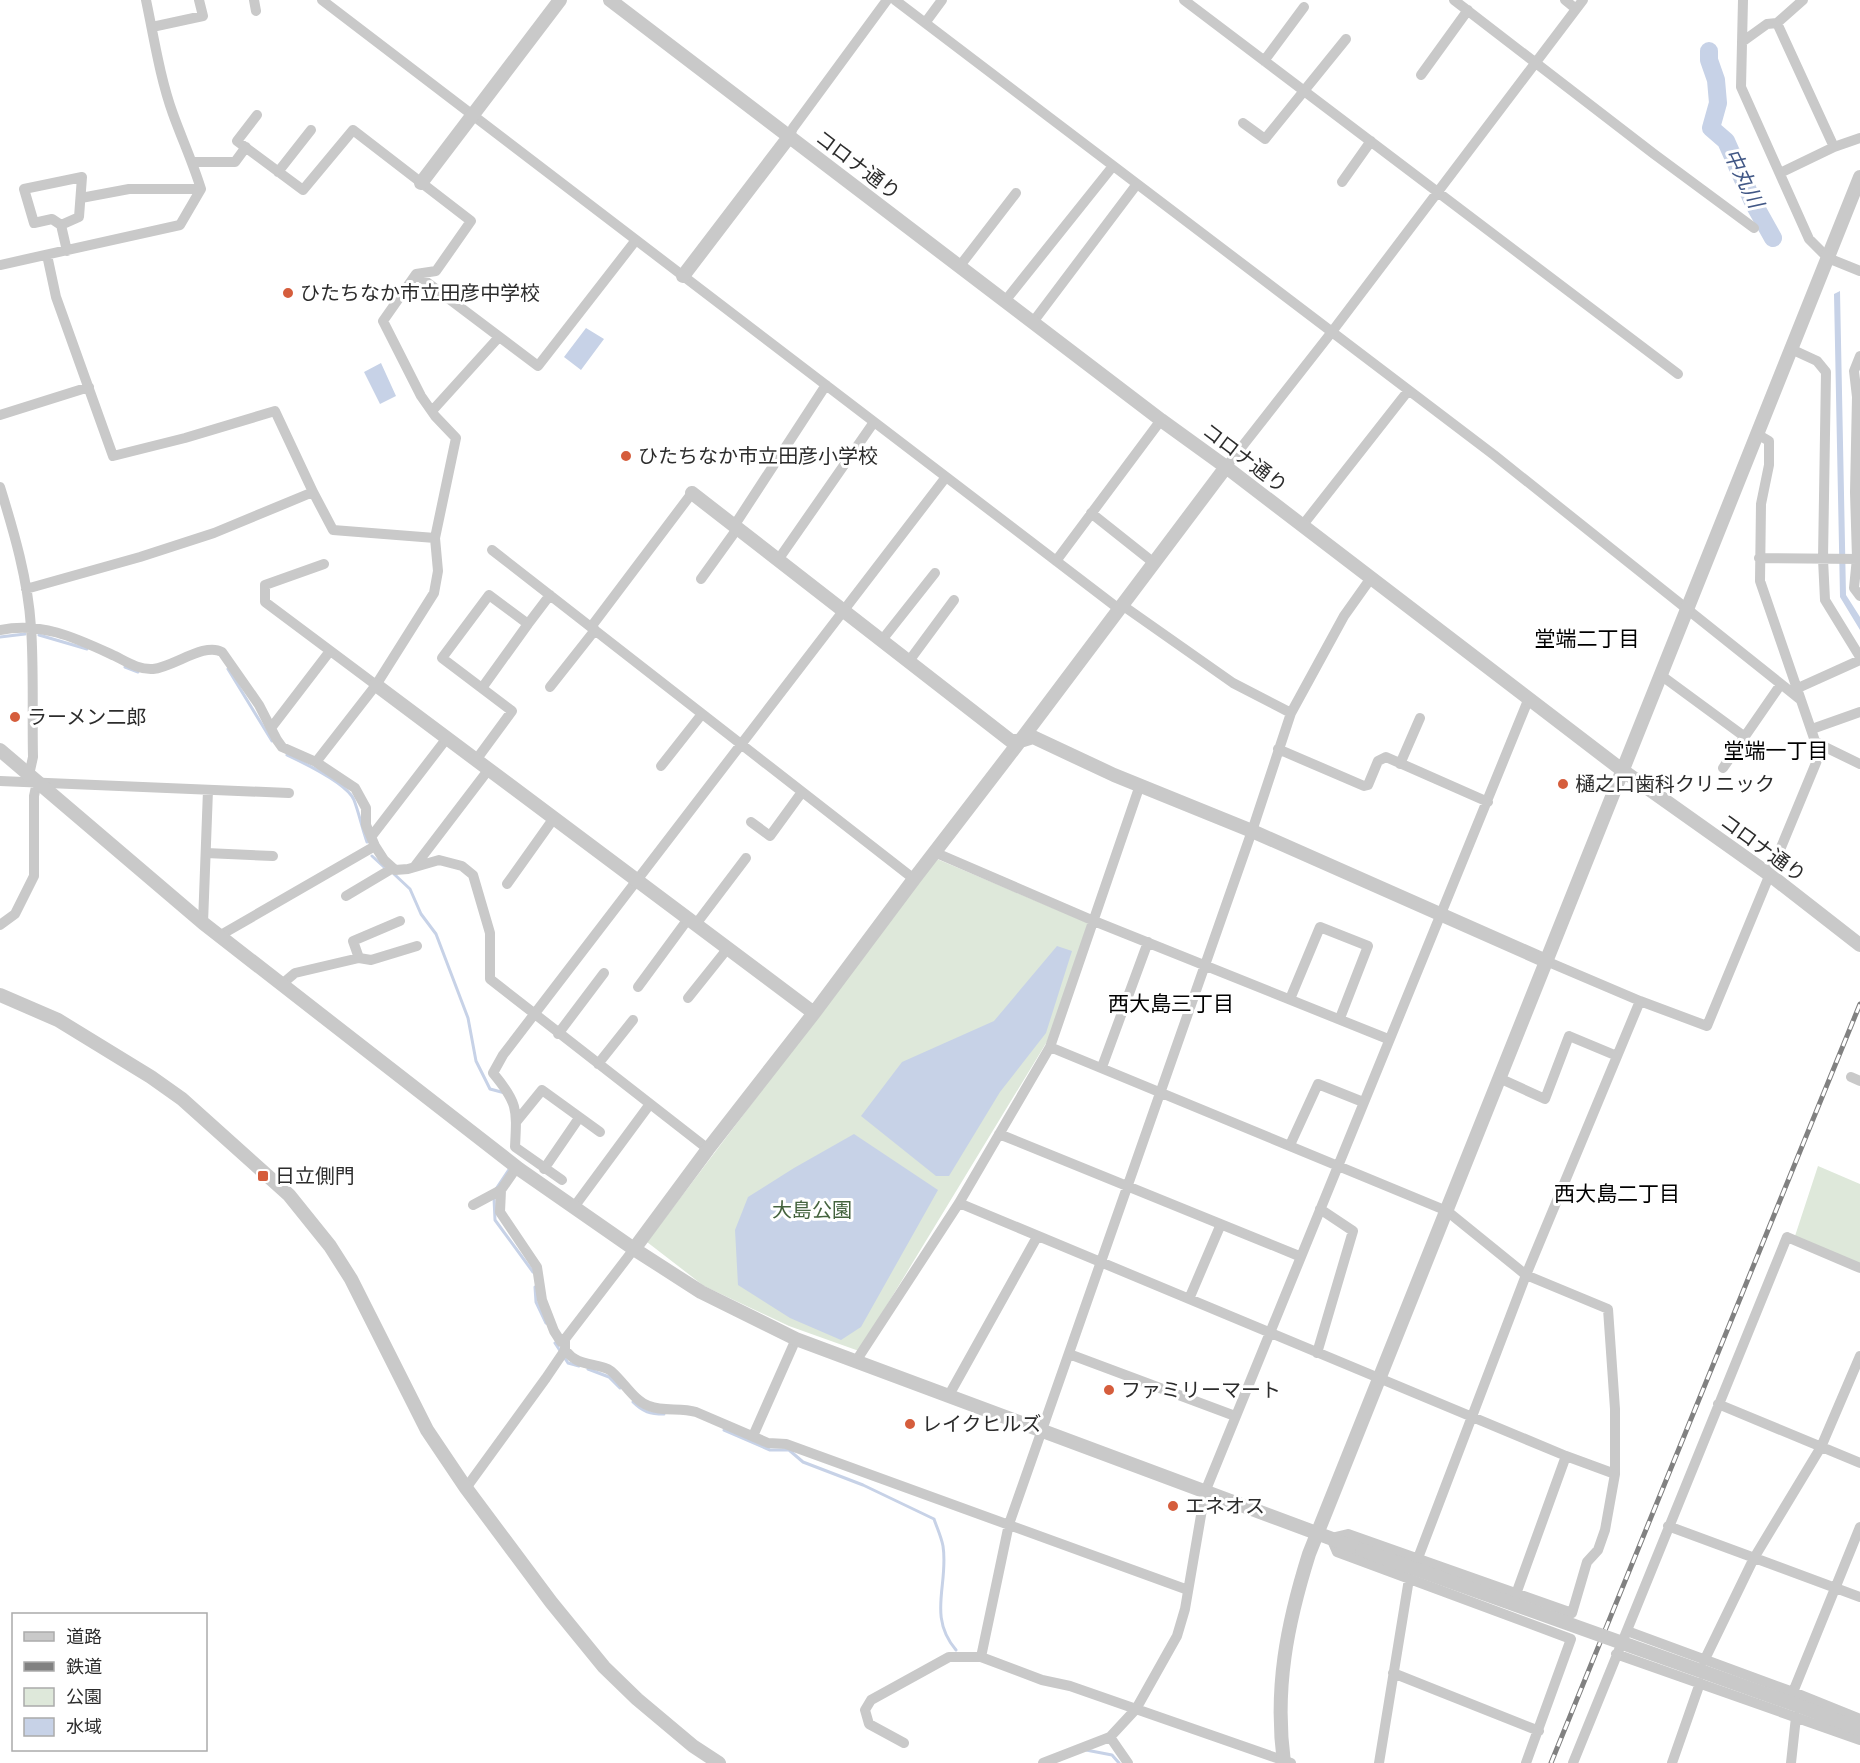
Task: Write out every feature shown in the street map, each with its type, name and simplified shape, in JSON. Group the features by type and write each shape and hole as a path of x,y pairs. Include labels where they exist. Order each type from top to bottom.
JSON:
{"street":[{"path":"0,265 180,225 201,189 193,162 173,113 146,0"},
{"path":"152,27 203,16 199,0"},
{"path":"254,0 256,12"},
{"path":"322,0 1056,561 1233,683 1291,713"},
{"path":"421,183 560,0"},
{"name":"コロナ通り","path":"610,0 1622,770 1770,875 1860,945"},
{"path":"683,276 789,137 793,128 887,0"},
{"path":"895,0 1494,455 1801,700"},
{"path":"925,23 942,0"},
{"path":"1184,0 1678,374"},
{"path":"1454,0 1754,228"},
{"path":"466,1488 634,1249 708,1149 814,1013 1579,4 1565,0"},
{"path":"1743,0 1741,87 1809,238 1828,258 1860,271"},
{"path":"1742,42 1767,24 1777,23 1803,0"},
{"path":"1264,61 1305,7"},
{"path":"1421,75 1468,10"},
{"path":"1777,23 1834,147"},
{"path":"1243,123 1265,139 1346,39"},
{"path":"256,115 237,141 303,190 353,130 471,221 436,271 416,274 383,321 421,396 456,438 435,538 438,571 434,593 376,685 316,762"},
{"path":"278,172 311,130"},
{"path":"1780,173 1834,147 1860,138"},
{"path":"1342,182 1371,141"},
{"path":"193,162 235,162 246,147"},
{"path":"1005,302 1113,166"},
{"path":"61,225 80,217 82,177 24,189 34,223 52,219 61,225 67,250"},
{"path":"904,1743 869,1724 865,1710 871,1700 949,1657 981,1657 1042,1680 1070,1686 1286,1762 1281,1701 1282,1671 1293,1602 1324,1535 1380,1379 1860,177"},
{"path":"1032,322 1137,184"},
{"path":"81,198 129,189 201,189"},
{"path":"959,267 1016,194"},
{"path":"416,274 538,366 636,240"},
{"path":"47,255 56,297 113,456 185,438 275,411 333,530 435,538"},
{"path":"432,411 499,337"},
{"path":"1791,349 1817,361 1826,372 1823,559 1825,600 1860,658 1798,688"},
{"path":"1860,356 1854,371 1857,397 1858,559 1854,588 1860,596"},
{"path":"701,579 826,385"},
{"path":"0,415 89,387"},
{"path":"1302,526 1408,391"},
{"path":"1056,561 1161,420"},
{"path":"778,561 874,422"},
{"path":"1757,434 1769,441 1769,465 1761,504 1760,581 1815,741 1860,764"},
{"path":"561,1180 515,1147 516,1122 512,1097 493,1073 503,1055 533,1014 946,477"},
{"path":"0,487 10,518 26,589 31,627 34,796 34,876 15,914 0,925"},
{"path":"26,589 140,557 214,533 313,492"},
{"path":"550,687 692,493 1011,741 1033,737 1546,961 1707,1026 1822,746"},
{"path":"1091,513 1154,563"},
{"path":"492,550 914,879"},
{"path":"1759,558 1858,559"},
{"path":"324,564 265,585 265,602 814,1013"},
{"path":"882,640 935,573"},
{"path":"981,1657 1010,1524 1291,713 1344,616 1371,578"},
{"path":"476,760 513,711 442,658 489,595 528,624"},
{"path":"482,688 550,595"},
{"path":"909,661 954,600"},
{"path":"0,630 31,627 68,635 141,669 166,666 215,648 222,652 259,705 282,747 316,762 355,788 366,808 366,825 373,842 384,860 395,870 439,860 462,866 473,876 490,933 490,979 708,1149"},
{"path":"271,729 330,651"},
{"path":"1662,676 1745,737"},
{"path":"1723,768 1781,684"},
{"path":"1042,1763 1110,1737 1136,1709 1177,1636 1185,1609 1204,1492 1529,698"},
{"path":"1812,729 1860,712"},
{"path":"661,766 702,714"},
{"path":"1849,717 1860,721"},
{"path":"1400,764 1420,718"},
{"path":"219,936 373,842 447,738"},
{"path":"1278,749 1360,786 1368,785 1378,761 1386,758 1488,801"},
{"path":"0,750 219,936 517,1167 634,1249 701,1292 796,1340 1797,1711 1860,1740"},
{"path":"415,867 489,769"},
{"path":"0,781 33,778 289,793"},
{"path":"856,1361 959,1203 1050,1047 1140,785"},
{"path":"203,923 208,790"},
{"path":"751,822 770,836 802,792"},
{"path":"507,884 554,818"},
{"path":"934,852 1094,921 1388,1039"},
{"path":"206,853 273,856"},
{"path":"638,987 746,858"},
{"path":"346,896 393,868"},
{"path":"358,958 353,940 400,921"},
{"path":"1290,999 1320,927 1368,946 1340,1018"},
{"path":"1102,1067 1148,942"},
{"path":"282,984 295,973 358,958 371,960 417,946"},
{"path":"688,998 728,948"},
{"path":"558,1034 604,973"},
{"path":"0,995 58,1020 151,1077 182,1099 289,1195 330,1246 351,1279 428,1430 466,1488 551,1602 604,1667 637,1699 676,1733 719,1763"},
{"path":"1418,1558 1527,1275 1640,1000"},
{"path":"598,1064 633,1020"},
{"path":"1499,1078 1545,1100 1569,1036 1617,1056"},
{"path":"1050,1047 1338,1164 1447,1211 1527,1275 1608,1309 1615,1409 1615,1474 1605,1530 1598,1550 1587,1562 1572,1612 1348,1534 1324,1535"},
{"path":"1290,1145 1318,1084 1363,1102"},
{"path":"516,1122 542,1089 600,1132"},
{"path":"574,1207 650,1104"},
{"path":"544,1168 579,1118"},
{"path":"999,1134 1299,1256"},
{"path":"473,1205 501,1190 517,1167"},
{"path":"501,1190 500,1212 537,1267 542,1300 563,1350 575,1360 608,1369 626,1384 646,1406 684,1408 768,1443 786,1444 819,1458 843,1464 1188,1590"},
{"path":"959,1203 1471,1417 1615,1474"},
{"path":"1317,1353 1353,1231 1320,1209"},
{"path":"1189,1299 1221,1224"},
{"path":"949,1395 1037,1237"},
{"path":"1573,1763 1787,1237 1860,1268"},
{"path":"753,1436 796,1340"},
{"path":"1069,1354 1235,1416"},
{"path":"1704,1661 1754,1558 1821,1447 1860,1356"},
{"path":"1718,1404 1860,1463"},
{"path":"1516,1594 1566,1456"},
{"path":"1668,1526 1860,1597"},
{"path":"1793,1692 1860,1527"},
{"path":"1324,1535 1336,1552 1571,1639 1526,1763"},
{"path":"1379,1763 1409,1578"},
{"path":"1627,1631 1860,1719"},
{"path":"1616,1654 1700,1683 1860,1729"},
{"path":"1393,1674 1539,1731"},
{"path":"1672,1763 1700,1683"},
{"path":"1791,1763 1797,1711"},
{"path":"1110,1737 1128,1763"}],"green space":[{"name":"大島公園","path":"937,859 1088,923 1048,1040 859,1351 789,1326 704,1286 647,1242"},
{"path":"1818,1166 1860,1184 1860,1264 1795,1236"}],"water":[{"path":"1840,291 1846,595 1860,617 1860,630 1840,597 1834,294"},
{"path":"586,328 604,339 581,370 564,357"},
{"path":"381,363 396,396 380,404 364,372"},
{"path":"1057,946 1072,951 1046,1033 1000,1092 949,1176 936,1176 861,1116 902,1062 994,1021"},
{"path":"854,1134 938,1190 861,1327 841,1340 790,1318 738,1285 735,1230 748,1197"}],"waterway":[{"name":"中丸川","path":"1709,51 1709,60 1716,80 1718,103 1711,128 1726,141 1754,204 1773,238"},
{"path":"0,637 25,634"},
{"path":"39,635 87,649"},
{"path":"125,667 138,672"},
{"path":"228,669 272,741"},
{"path":"287,755 324,774 350,794 356,805 367,842"},
{"path":"372,856 384,867"},
{"path":"394,874 410,889 421,914 436,934 468,1018 476,1061 490,1089 505,1093"},
{"path":"496,1189 510,1168"},
{"path":"494,1198 495,1220 533,1272"},
{"path":"535,1287 536,1302 546,1323"},
{"path":"555,1343 568,1363 579,1366"},
{"path":"588,1369 609,1377 620,1388"},
{"path":"633,1402 647,1412 664,1414"},
{"path":"724,1430 770,1450 789,1450 803,1462 863,1485 934,1519 943,1546 941,1600 943,1625 947,1637 956,1650"},
{"path":"1086,1750 1112,1755 1119,1763"}],"railway":[{"path":"1551,1763 1860,1004"}],"place":[{"name":"ひたちなか市立田彦中学校","path":"288,293"},
{"name":"ひたちなか市立田彦小学校","path":"626,456"},
{"name":"ラーメン二郎","path":"15,717"},
{"name":"樋之口歯科クリニック","path":"1563,784"},
{"name":"日立側門","path":"263,1176"},
{"name":"ファミリーマート","path":"1109,1390"},
{"name":"レイクヒルズ","path":"910,1424"},
{"name":"エネオス","path":"1173,1506"}],"district":[{"name":"堂端二丁目","path":"1587,638"},
{"name":"堂端一丁目","path":"1776,750"},
{"name":"西大島三丁目","path":"1171,1003"},
{"name":"西大島二丁目","path":"1617,1193"}]}
